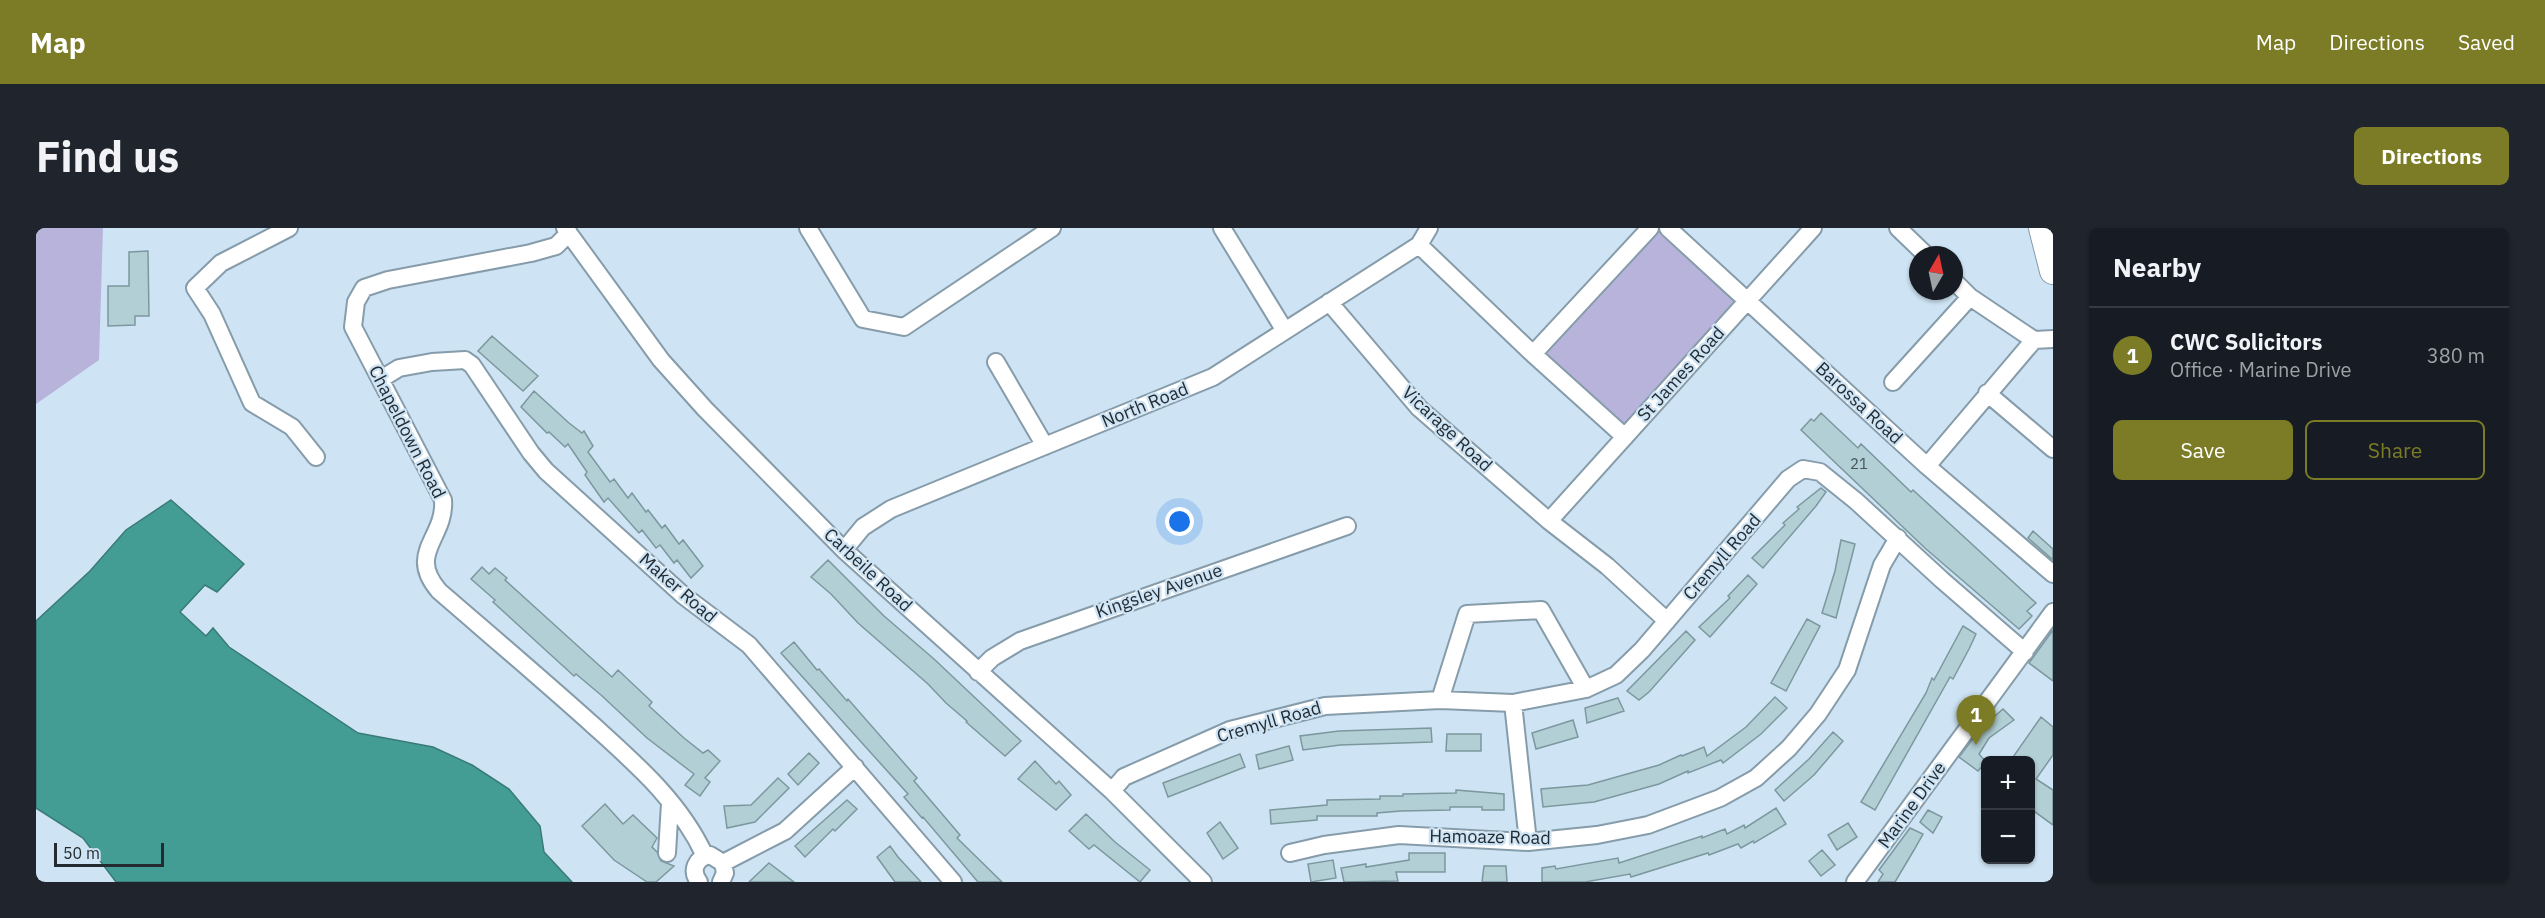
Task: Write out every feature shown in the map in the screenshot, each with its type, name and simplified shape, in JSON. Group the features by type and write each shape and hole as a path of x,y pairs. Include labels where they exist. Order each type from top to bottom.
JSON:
{"main road":[{"path":"2042,228 2053,271"}],"street":[{"path":"289,228 221,263 195,288 212,314 252,403 292,427 316,458"},
{"path":"808,228 862,319 904,327 1030,233 1052,228"},
{"path":"1222,228 1285,331"},
{"path":"1533,354 1650,228"},
{"name":"Barossa Road","path":"1668,228 1927,466 2053,574"},
{"name":"St James Road","path":"1549,521 1813,228"},
{"path":"1898,228 1917,246"},
{"name":"Chapeldown Road","path":"567,230 556,246 531,254 388,280 364,288 356,302 353,327 443,500 444,512 426,553 425,568 430,580 439,591 648,775 694,831 705,856"},
{"name":"Carbeile Road","path":"567,230 661,360 705,409 844,550 1113,791 1203,882"},
{"path":"1425,233 1533,354 1625,437"},
{"name":"North Road","path":"844,550 863,527 891,509 1214,376 1329,302 1425,233"},
{"path":"1963,290 2034,340 2053,339"},
{"path":"1893,382 1970,297"},
{"name":"Vicarage Road","path":"1329,302 1419,408 1549,521 1607,566 1667,621"},
{"path":"1927,466 2034,340"},
{"name":"Maker Road","path":"381,379 399,368 432,362 465,360 472,365 531,453 546,471 684,596 749,645 953,882"},
{"path":"996,362 1045,446"},
{"path":"1987,393 2053,449"},
{"name":"Cremyll Road","path":"1113,791 1124,777 1230,730 1325,705 1440,700 1513,703 1586,689 1616,675 1667,621 1788,479 1803,469 1820,472 1898,538"},
{"name":"Kingsley Avenue","path":"978,672 992,658 1020,641 1347,526"},
{"path":"1898,538 1941,580 2025,652"},
{"name":"Hamoaze Road","path":"1290,853 1324,845 1399,835 1528,842 1597,835 1648,825 1720,798 1756,778 1789,748 1818,714 1847,670 1882,565 1898,538"},
{"path":"1440,700 1467,614 1541,610 1586,689"},
{"name":"Marine Drive","path":"1855,882 2053,612"},
{"path":"1513,703 1528,842"},
{"path":"723,863 785,831 855,767"},
{"path":"667,853 670,803"},
{"path":"699,882 695,877 695,866 705,856 715,856 723,863 725,873 721,882"}],"shaded area":[{"path":"36,228 103,228 99,360 36,404"},
{"path":"1653,228 1664,228 1741,300 1624,432 1536,354"},
{"path":"171,500 244,564 217,592 205,585 180,612 206,636 213,628 229,647 358,733 433,747 472,765 509,789 540,826 544,852 572,882 116,882 83,838 36,808 36,621 90,571 126,530"}],"building":[{"path":"148,251 149,316 135,316 135,325 108,326 108,286 129,286 129,252"},
{"path":"492,336 538,376 523,391 478,351"},
{"path":"534,391 569,423 582,433 584,431 593,446 588,452 610,482 614,479 628,498 632,493 662,528 665,525 679,544 683,540 703,566 691,578 677,560 674,563 660,545 656,548 642,530 639,533 608,498 604,502 585,475 587,472 568,444 565,447 549,432 547,433 521,407"},
{"path":"1821,413 1858,448 1861,444 1911,492 1913,490 2036,603 2027,611 2032,616 2019,629 1926,549 1801,430 1811,419 1814,421"},
{"path":"1821,488 1826,492 1816,506 1763,568 1752,558 1785,525 1783,523 1799,509 1797,507"},
{"path":"2033,531 2053,549 2053,560 2028,538"},
{"path":"1841,540 1855,544 1836,618 1822,613 1835,571"},
{"path":"828,560 884,616 934,659 1021,741 1005,756 858,623 831,594 811,577"},
{"path":"482,567 489,574 495,568 507,578 505,580 612,677 618,670 652,702 649,706 684,738 703,753 708,750 720,761 705,778 710,782 700,796 685,785 694,774 647,738 576,674 574,676 471,579"},
{"path":"1748,575 1757,584 1710,637 1699,627 1730,598 1728,596"},
{"path":"1807,619 1820,626 1786,691 1771,683"},
{"path":"1963,626 1976,634 1969,649 1953,679 1950,677 1875,810 1861,802 1926,693 1932,678 1934,680"},
{"path":"2053,630 2053,681 2029,663"},
{"path":"1686,631 1695,640 1649,692 1639,700 1627,691"},
{"path":"794,642 817,670 819,669 847,701 848,699 917,778 914,781 960,835 957,838 1002,882 978,882 922,818 904,797 908,794 781,653"},
{"path":"1775,697 1787,708 1761,734 1723,763 1721,760 1659,784 1594,802 1543,807 1541,789 1588,785 1659,765 1704,747 1707,756 1746,727"},
{"path":"1618,698 1624,711 1587,723 1585,708"},
{"path":"2003,709 2014,720 1989,738 1979,754 1981,768 1978,771 1959,757 1981,728"},
{"path":"2041,717 2053,727 2053,755 2036,779 2053,790 2053,825 2035,812 2035,756 2014,756"},
{"path":"1573,720 1578,737 1536,749 1532,733"},
{"path":"1431,728 1432,742 1340,745 1303,750 1300,736 1339,731"},
{"path":"1833,732 1843,741 1814,775 1784,801 1775,790 1809,759"},
{"path":"1447,734 1481,734 1481,751 1446,751"},
{"path":"1289,746 1293,760 1259,769 1256,755"},
{"path":"809,753 819,763 798,785 788,774"},
{"path":"1240,754 1245,767 1168,797 1163,783"},
{"path":"1035,761 1056,784 1059,781 1071,795 1056,810 1018,779"},
{"path":"778,778 789,788 755,822 727,828 724,806 751,805"},
{"path":"1456,790 1504,794 1504,810 1450,807 1450,810 1377,813 1377,816 1317,816 1317,820 1271,824 1270,810 1327,805 1327,800 1380,799 1380,796 1403,796 1403,794 1456,793"},
{"path":"847,800 857,809 805,857 795,846"},
{"path":"605,804 623,824 633,815 657,838 652,847 661,861 674,866 656,882 647,882 614,860 582,826"},
{"path":"1776,808 1786,824 1741,848 1738,844 1709,855 1708,853 1631,877 1630,874 1585,882 1542,882 1542,868 1555,866 1556,869 1618,858 1619,863 1725,829 1727,834 1744,825 1745,828"},
{"path":"1928,810 1942,817 1933,833 1920,822"},
{"path":"1086,814 1115,842 1150,870 1140,882 1094,845 1089,849 1069,831"},
{"path":"1220,822 1238,848 1223,859 1207,833"},
{"path":"1848,823 1857,837 1837,850 1828,835"},
{"path":"1910,828 1923,834 1914,850 1895,882 1878,882 1883,874 1879,870"},
{"path":"890,846 921,882 895,882 877,857"},
{"path":"1822,850 1835,865 1821,876 1809,861"},
{"path":"1409,853 1445,853 1445,872 1396,872 1398,881 1344,882 1341,868 1366,864 1366,867 1409,860"},
{"path":"1333,860 1336,878 1311,882 1308,864"},
{"path":"769,863 794,882 749,882"},
{"path":"1484,866 1506,866 1507,882 1482,882"}],"place":[{"name":"CWC Solicitors","path":"1976,745"}]}
